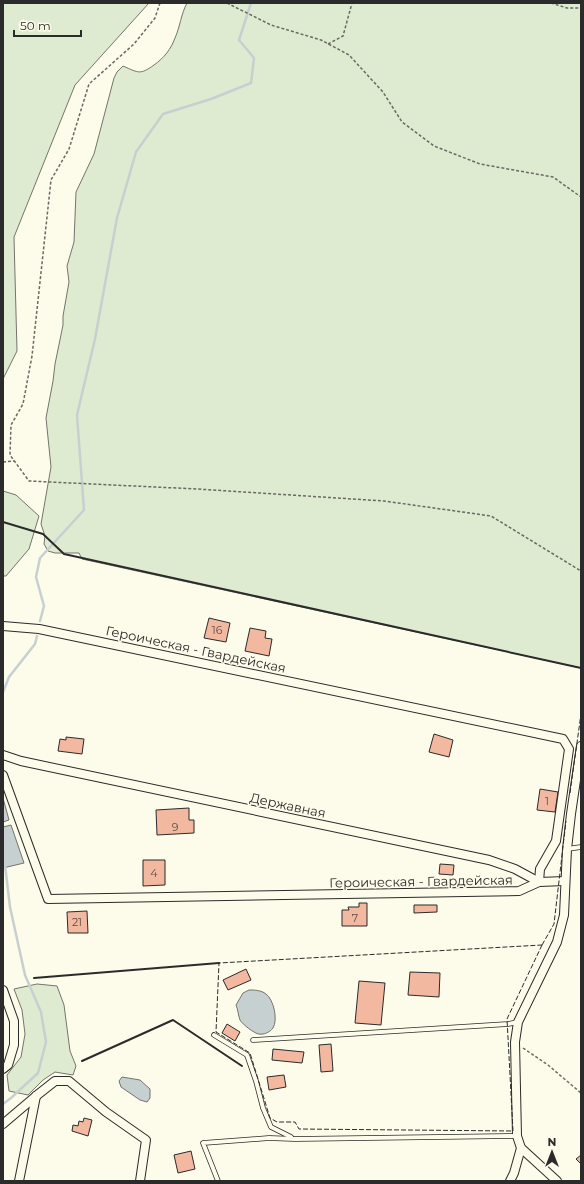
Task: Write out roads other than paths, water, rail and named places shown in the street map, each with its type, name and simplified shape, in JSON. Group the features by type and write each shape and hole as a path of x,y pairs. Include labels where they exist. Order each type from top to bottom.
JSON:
{"street":[{"name":"Героическая - Гвардейская","path":"3,626 39,629 563,739 569,749 556,841 540,869 539,882 519,891 48,899 3,774"},
{"path":"557,1181 521,1148 517,1136 515,1042 518,1022 557,942 564,915 567,849 581,746"},
{"name":"Державная","path":"3,755 22,761 489,860 515,869 539,882"},
{"path":"539,882 565,881"},
{"path":"3,990 14,1021 14,1044 8,1065 3,1069"},
{"path":"3,1124 55,1081 69,1081 106,1112 146,1140 140,1181"},
{"path":"19,1181 36,1096"},
{"path":"510,1181 521,1148"}],"lane":[{"path":"567,849 581,847"},
{"path":"253,1040 518,1022"},
{"path":"214,1035 247,1055 270,1127 295,1139"},
{"path":"218,1181 203,1143 269,1138 295,1139 517,1136"}],"waterway":[{"path":"40,621 44,606 36,577 40,558 84,510 77,415 95,339 117,218 136,152 163,114 211,99 251,83 254,58 239,40 251,3"},
{"path":"3,692 9,677 35,644 37,636"},
{"path":"3,1104 38,1073 46,1042 41,1012 25,975 10,907 5,865"}]}
